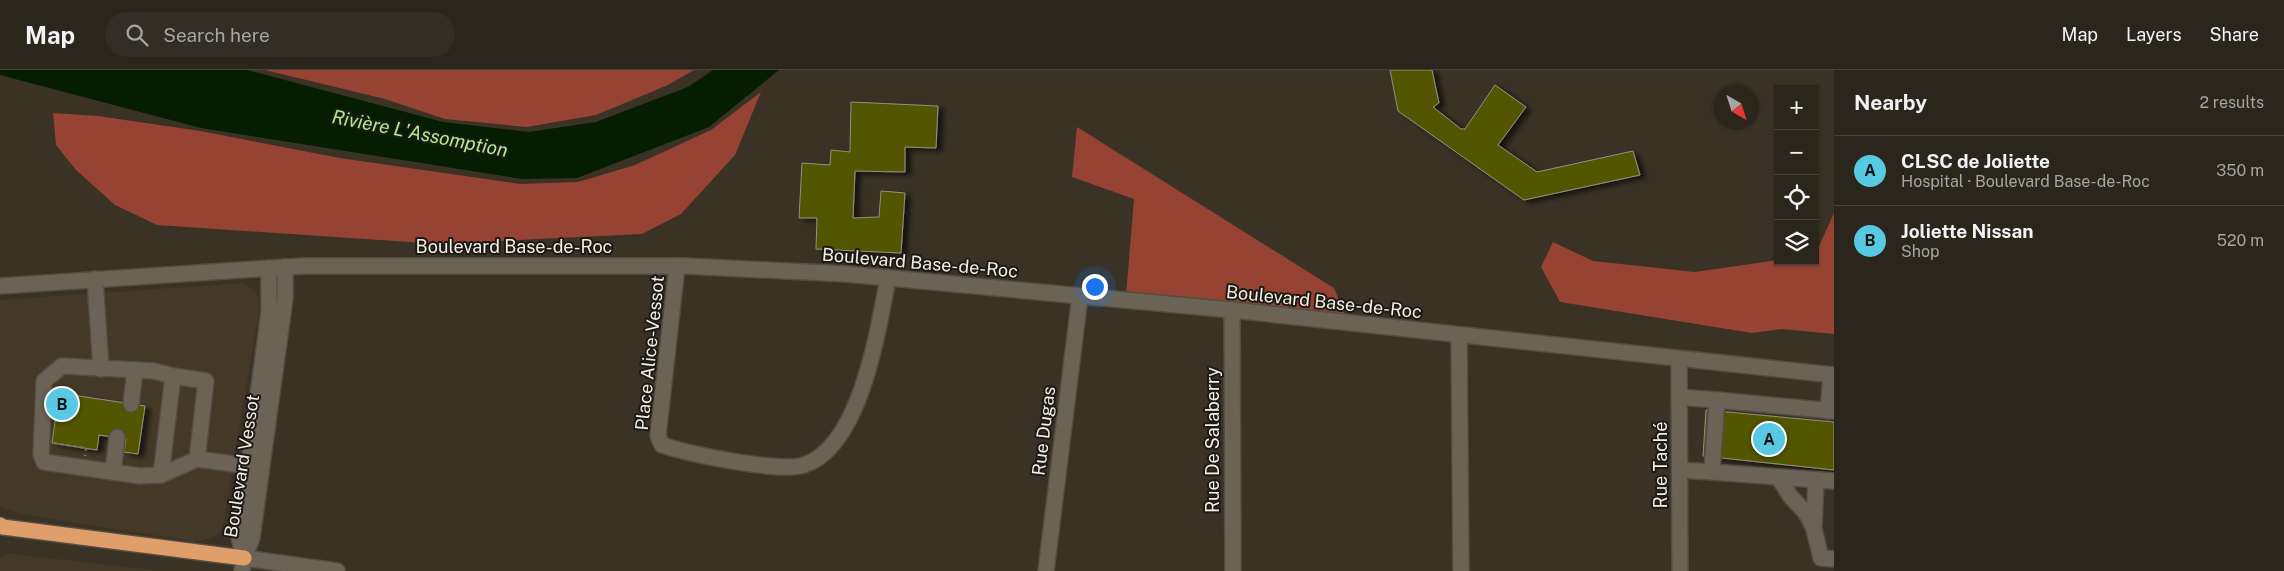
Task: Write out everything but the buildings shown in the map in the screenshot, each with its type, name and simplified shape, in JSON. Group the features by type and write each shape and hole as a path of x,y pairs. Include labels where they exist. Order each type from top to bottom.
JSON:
{"highway":[{"path":"1,526 243,565"}],"street":[{"name":"Boulevard Base-de-Roc","path":"6,286 338,265 677,266 888,278 1232,310 1832,375"},
{"name":"Place Alice-Vessot","path":"677,266 658,436 662,446 706,456 780,467 803,466 823,456 840,437 851,417 863,384 878,328 888,278"},
{"name":"Boulevard Vessot","path":"243,565 252,538 285,298 285,267"},
{"name":"Boulevard Vessot","path":"243,565 239,538 269,312 269,268"},
{"path":"95,279 101,369"},
{"name":"Rue Dugas","path":"1046,571 1080,296"},
{"name":"Rue De Salaberry","path":"1232,310 1233,571"},
{"path":"1459,335 1461,571"},
{"name":"Rue Taché","path":"1679,359 1680,571"},
{"path":"197,459 206,381 173,376 154,370 62,366 44,381 42,459 46,463 140,476 161,475 197,459 249,466"},
{"path":"131,404 135,370"},
{"path":"1679,397 1831,411 1832,375"},
{"path":"161,475 173,376"},
{"path":"1712,472 1717,400"},
{"path":"113,472 117,437"},
{"path":"1680,470 1834,482"},
{"path":"1778,477 1791,497 1806,513 1814,529 1821,558 1834,559"},
{"path":"1814,529 1816,480"},
{"path":"243,565 337,571"}],"path":[{"path":"58,404 60,384"},
{"path":"52,443 86,448"}],"shaded area":[{"path":"265,70 694,70 668,85 596,115 527,127 445,119 385,99"},
{"path":"761,92 735,155 681,214 642,234 439,244 157,225 115,205 75,169 56,145 53,113 98,116 200,131 340,158 520,184 578,182 635,165 711,130"},
{"path":"1077,127 1334,288 1347,319 1126,295 1134,199 1072,177"},
{"path":"1834,213 1834,334 1782,329 1752,333 1560,302 1541,267 1553,242 1593,261 1695,272 1774,261 1774,265 1819,265 1819,246"},
{"path":"243,283 255,291 259,301 259,312 223,527 219,534 205,540 191,541 19,514 0,507 0,300"},
{"path":"5,553 162,571 0,571 0,558"}],"water":[{"name":"Rivière L'Assomption","path":"0,70 247,70 443,122 529,132 596,122 688,87 713,70 779,70 709,127 577,178 522,179 201,128 0,75"}],"place":[{"name":"Joliette Nissan","path":"62,404"},
{"name":"CLSC de Joliette","path":"1769,439"}]}
